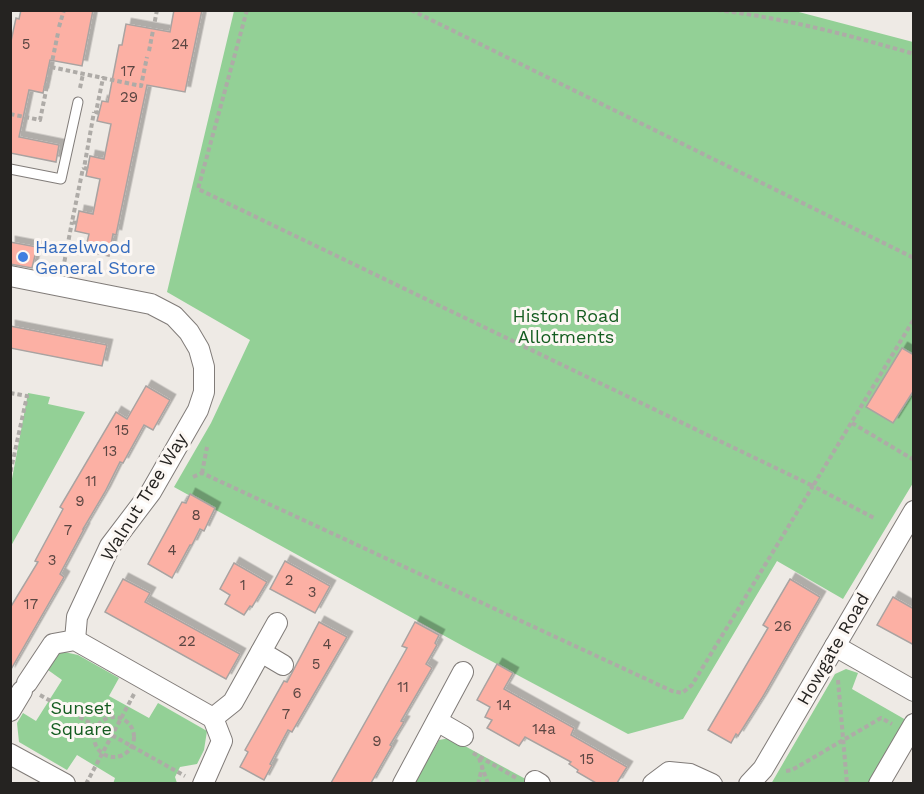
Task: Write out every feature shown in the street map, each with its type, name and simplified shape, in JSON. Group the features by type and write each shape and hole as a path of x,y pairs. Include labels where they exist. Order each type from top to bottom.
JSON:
{"street":[{"name":"Walnut Tree Way","path":"10,276 151,304 174,316 189,332 199,350 204,367 204,392 198,410 151,492 110,546 77,616 75,640"},
{"name":"Howgate Road","path":"749,783 763,769 914,511"},
{"path":"213,718 233,702 277,622"},
{"path":"10,711 27,689 53,644 75,640 213,718 222,741 197,781"},
{"path":"835,646 914,691"},
{"path":"261,652 283,665"},
{"path":"403,783 463,672"},
{"path":"437,721 463,736"},
{"path":"882,779 907,726"},
{"path":"11,754 65,783"},
{"path":"653,783 669,772 690,774 712,783"}],"lane":[{"path":"10,169 61,179 77,105"}],"path":[{"path":"59,27 64,10"},
{"path":"149,51 157,10"},
{"path":"247,10 198,189 813,486 876,519"},
{"path":"411,10 914,258"},
{"path":"717,10 844,34 914,54"},
{"path":"10,114 40,120 58,33"},
{"path":"51,68 141,86 147,57"},
{"path":"59,286 86,169 103,78"},
{"path":"77,105 97,113"},
{"path":"64,164 86,169"},
{"path":"193,477 202,473 672,691 682,693 692,685 914,319"},
{"path":"10,393 27,396 10,474"},
{"path":"852,423 914,460"},
{"path":"202,473 207,447"},
{"path":"835,646 847,783"},
{"path":"86,783 142,678"},
{"path":"27,689 197,781"},
{"path":"122,718 132,726 135,736 132,746 125,755 103,754 95,747 92,735 95,726 103,719 122,718"},
{"path":"778,772 792,770 881,718 907,726"},
{"path":"463,736 471,742 473,754 526,783 537,782"},
{"path":"479,757 488,783"},
{"path":"478,783 482,767"}],"green space":[{"name":"Histon Road Allotments","path":"234,11 795,11 913,42 913,483 843,599 777,561 683,719 628,734 174,487 211,423 250,340 167,292"},
{"path":"28,393 50,397 48,404 85,412 11,546 11,484"},
{"name":"Sunset Square","path":"60,651 78,655 119,678 109,696 149,718 158,703 207,731 204,750 197,764 180,767 175,777 177,783 113,784 115,778 77,755 67,770 19,742 17,723 23,713 36,721 62,680 48,670"},
{"path":"846,669 858,673 852,689 906,720 869,783 771,784 835,674"},
{"path":"450,738 533,783 414,784 439,740"}],"building":[{"path":"21,10 93,10 82,66 50,60 43,93 29,90 19,137 59,145 56,162 10,153 10,46 16,18 19,19"},
{"path":"174,10 202,10 185,92 147,85 116,235 113,234 109,256 85,251 89,234 75,231 79,211 93,214 100,179 86,176 90,156 104,159 111,124 97,121 102,101 108,102 119,45 122,45 126,24 170,32"},
{"name":"Hazelwood General Store","path":"10,242 37,247 32,268 10,264"},
{"path":"10,326 107,345 102,366 10,348"},
{"path":"902,348 914,355 914,390 893,423 866,407"},
{"path":"146,386 170,400 153,430 144,425 123,463 120,462 60,574 64,577 10,671 10,608 38,562 35,561 63,509 60,507 116,412 127,419"},
{"path":"190,494 215,508 204,531 200,529 172,578 148,564 182,502 186,503"},
{"path":"285,561 330,586 315,613 270,589"},
{"path":"234,563 267,582 252,607 250,606 244,615 225,604 230,595 220,589"},
{"path":"123,579 150,593 145,602 240,654 226,679 105,612"},
{"path":"790,579 820,597 762,698 731,743 708,730 768,628 763,625"},
{"path":"893,597 914,609 914,645 877,625"},
{"path":"319,622 347,637 292,732 288,730 264,780 240,767 248,752 245,750 284,681 287,682"},
{"path":"415,622 439,635 435,643 437,645 426,664 432,668 401,721 404,722 390,745 392,746 371,783 331,783 407,648 402,646"},
{"path":"497,664 513,673 504,689 574,728 571,735 627,767 617,783 596,783 577,772 578,770 569,764 571,762 525,737 519,746 487,728 492,720 485,717 490,707 477,700"}],"place":[{"name":"Hazelwood General Store","path":"23,257"}]}
